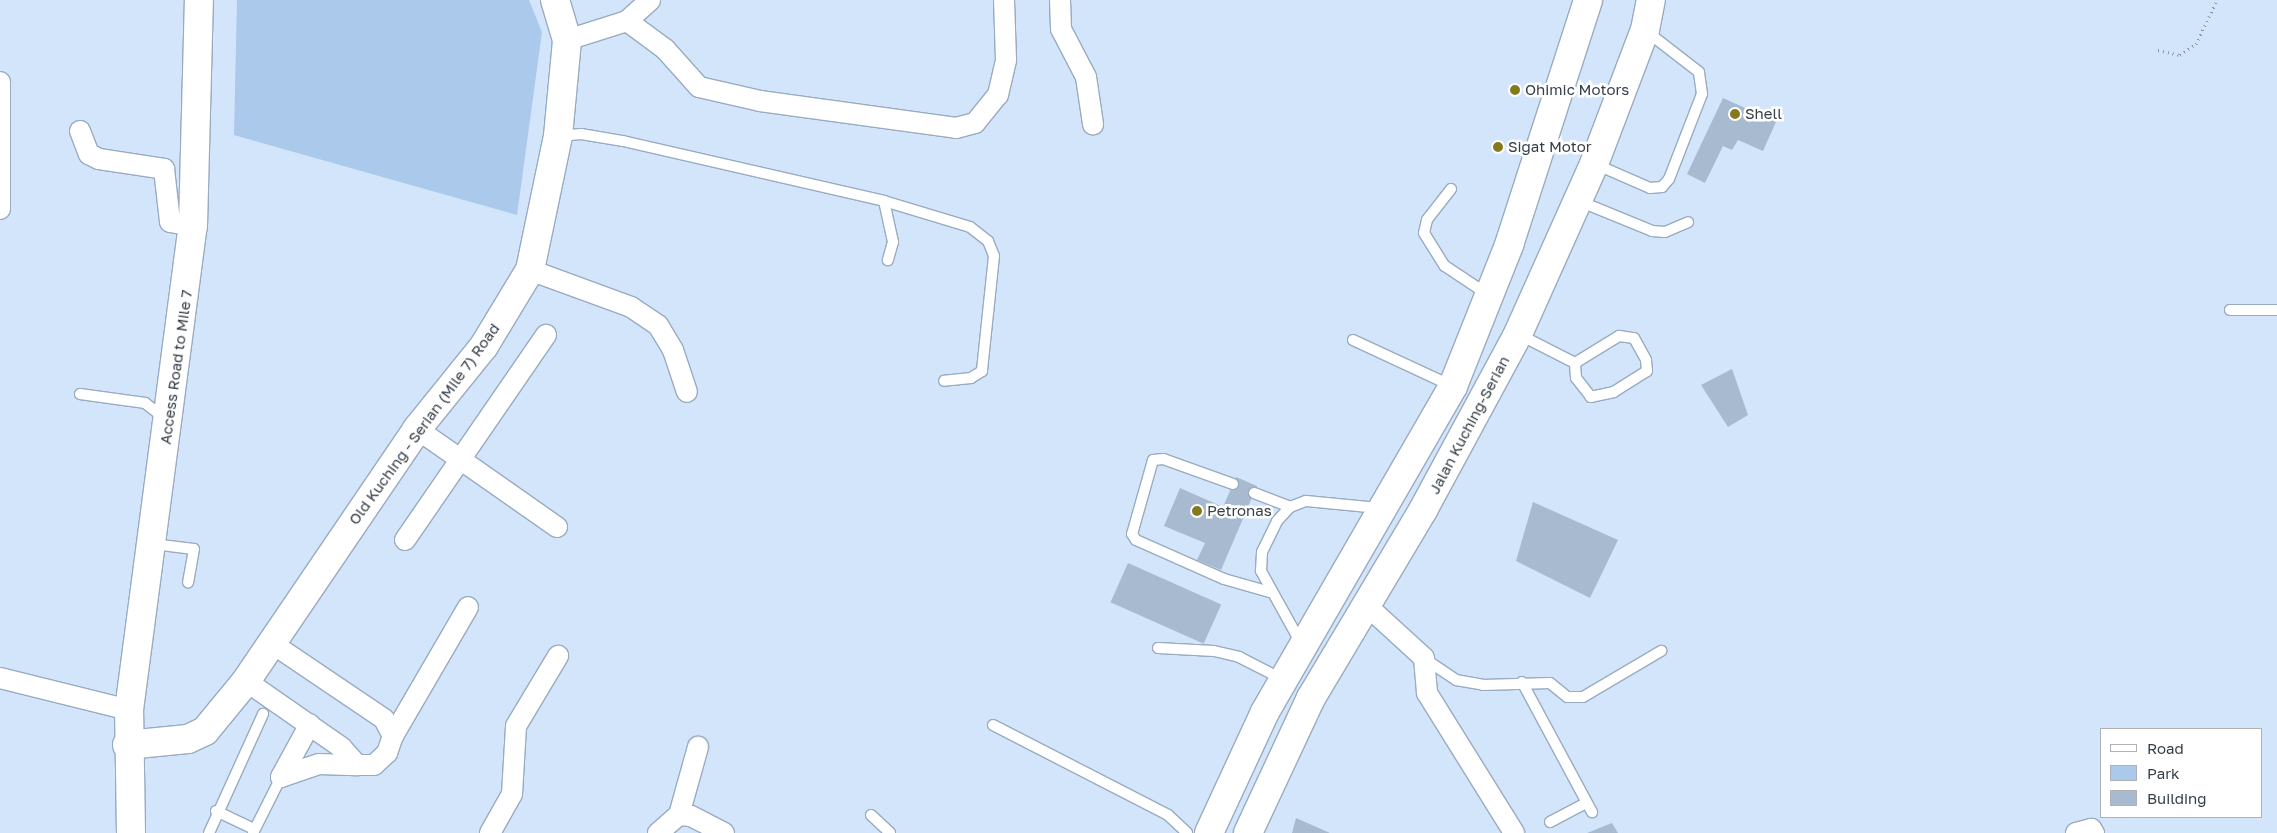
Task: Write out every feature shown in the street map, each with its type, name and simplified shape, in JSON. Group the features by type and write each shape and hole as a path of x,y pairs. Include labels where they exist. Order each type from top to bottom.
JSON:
{"main road":[{"name":"Access Road to Mile 7","path":"131,833 128,729 150,543 169,421 193,226 199,0"},
{"name":"Old Kuching - Serian (Mile 7) Road","path":"128,729 160,732 182,740 205,731 246,681 270,642 417,429 484,346 530,270 558,136 567,40 555,0"},
{"path":"1209,833 1283,680 1452,386 1490,296 1588,0"},
{"name":"Jalan Kuching-Serian","path":"1248,833 1311,698 1364,603 1423,510 1518,334 1594,164 1645,30 1652,0"}],"street":[{"path":"567,40 627,21 650,0"},
{"path":"627,21 665,49 699,87 760,101 956,128 974,122 998,94 1006,60 1004,0"},
{"path":"1060,0 1061,29 1086,77 1093,124"},
{"path":"0,82 0,209"},
{"path":"80,130 88,154 99,159 164,169 170,222 193,226"},
{"path":"530,270 631,307 658,325 673,350 687,392"},
{"path":"405,540 462,460 546,335"},
{"path":"417,429 557,527"},
{"path":"1364,603 1424,658 1427,693 1514,833"},
{"path":"281,777 319,764 357,765 382,760 393,736 468,607"},
{"path":"270,642 384,719 393,736"},
{"path":"490,833 512,794 516,726 558,656"},
{"path":"0,678 128,729"},
{"path":"246,681 310,724 357,765"},
{"path":"281,777 310,724"},
{"path":"658,833 679,815 698,747"},
{"path":"679,815 692,816 724,833"},
{"path":"2076,833 2091,829 2094,833"}],"lane":[{"path":"1594,164 1650,188 1662,187 1669,179 1702,94 1700,72 1645,30"},
{"path":"558,136 581,134 623,141 884,200 970,227 988,240 994,256 982,371 970,378 944,381"},
{"path":"1451,189 1427,220 1424,233 1445,266 1490,296"},
{"path":"884,200 893,242 888,260"},
{"path":"1579,201 1652,231 1665,232 1688,222"},
{"path":"2230,310 2277,310"},
{"path":"1518,334 1575,363 1582,390 1598,399 1638,380 1647,371 1646,360 1634,338 1627,336 1603,344 1575,363"},
{"path":"1352,340 1452,386"},
{"path":"80,394 145,403 169,421"},
{"path":"1233,484 1163,459 1153,460 1132,534 1136,540 1224,579 1270,592"},
{"path":"1254,493 1290,507"},
{"path":"1302,646 1270,592 1261,571 1262,552 1290,507 1306,501 1381,508"},
{"path":"150,543 194,549 188,582"},
{"path":"1158,648 1222,653 1283,680"},
{"path":"1424,658 1456,680 1483,685 1522,682 1550,683 1567,696 1583,696 1661,651"},
{"path":"1522,682 1589,807 1550,822"},
{"path":"209,833 216,811 263,714"},
{"path":"993,725 1168,815 1187,833"},
{"path":"216,811 253,831 281,777"},
{"path":"871,815 890,833"}],"path":[{"path":"2158,50 2180,55 2196,44 2217,0"}],"green space":[{"path":"237,0 529,0 542,32 517,215 234,135"}],"building":[{"path":"1723,98 1776,122 1763,151 1738,140 1732,150 1723,146 1705,183 1687,174"},
{"path":"1732,369 1748,415 1728,427 1701,385"},
{"path":"1236,477 1257,486 1221,570 1197,560 1205,543 1164,526 1180,488 1223,507"},
{"path":"1533,502 1618,540 1590,598 1516,561"},
{"path":"1128,563 1221,604 1204,644 1111,602"},
{"path":"1296,818 1330,833 1292,833"},
{"path":"1612,823 1618,833 1587,833"}],"place":[{"name":"Ohimic Motors","path":"1515,90"},
{"name":"Shell","path":"1735,114"},
{"name":"Sigat Motor","path":"1498,147"},
{"name":"Petronas","path":"1197,511"}]}
